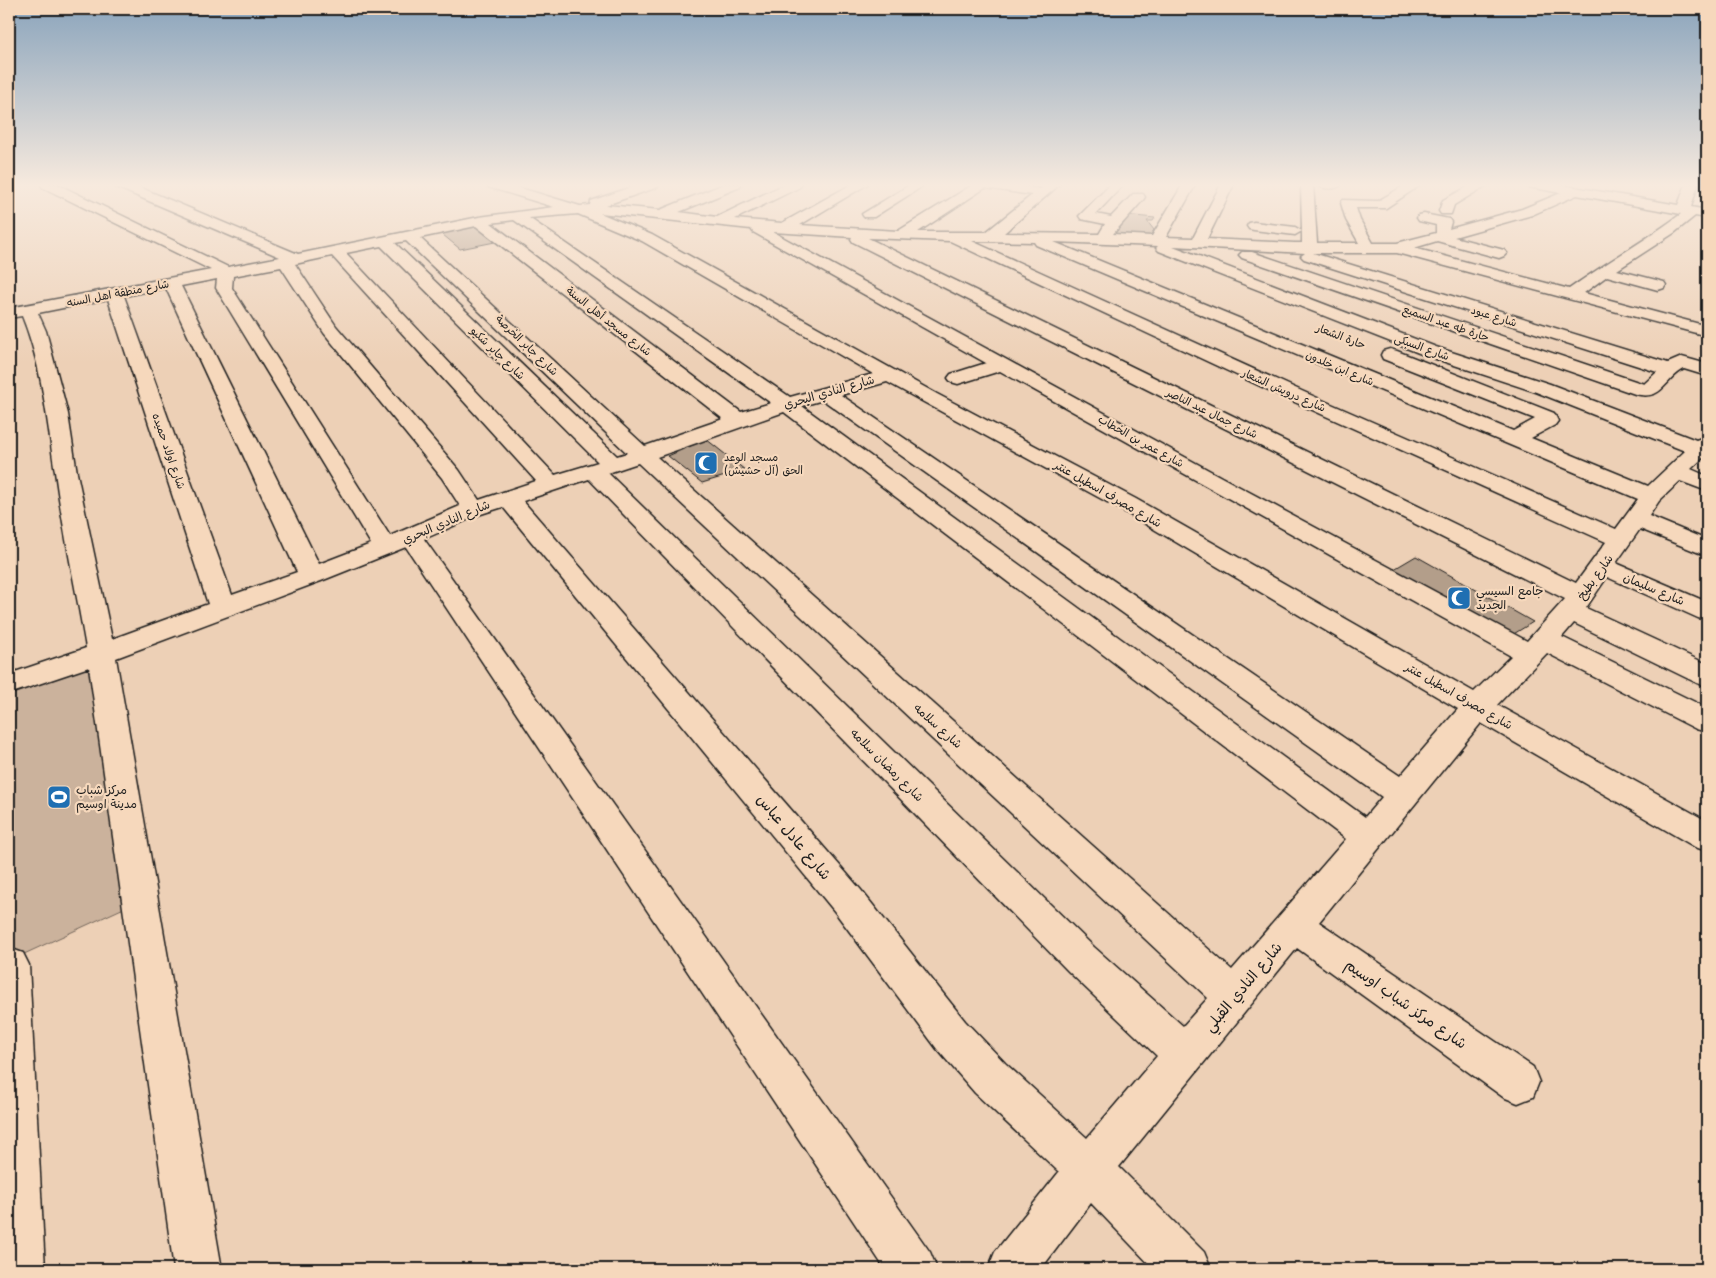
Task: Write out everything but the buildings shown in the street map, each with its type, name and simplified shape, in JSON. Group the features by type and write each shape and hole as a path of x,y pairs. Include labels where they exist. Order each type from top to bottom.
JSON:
{"street":[{"path":"168,244 226,272 224,288 398,542 913,1269"},
{"path":"254,244 291,260 330,329 451,475 473,509"},
{"name":"شارع منطقة اهل السنه","path":"18,312 371,244"},
{"name":"شارع جابر شكيو","path":"387,244 603,468"},
{"name":"شارع جابر الخرصة","path":"418,244 642,455"},
{"name":"شارع مسجد أهل السنة","path":"508,244 738,420"},
{"path":"557,244 786,404 1368,838"},
{"name":"شارع مصرف اسطبل عنتر","path":"657,244 889,375 1128,504 1707,838"},
{"name":"شارع عمر بن الخطاب","path":"790,244 883,290 1002,364 1537,647 1707,721"},
{"name":"شارع جمال عبد الناصر","path":"866,244 1575,603 1707,676"},
{"name":"شارع درويش الشعار","path":"966,244 1289,392 1621,540"},
{"name":"شارع ابن خلدون","path":"1045,244 1099,268 1652,496"},
{"path":"1134,244 1148,246 1187,244"},
{"path":"1209,244 1282,248 1397,248 1707,331"},
{"name":"حارة طه عبد السميع","path":"1215,244 1642,390 1648,391 1671,369"},
{"path":"1310,244 1310,248"},
{"path":"1397,248 1413,244"},
{"path":"1467,244 1499,253"},
{"path":"1571,295 1604,271 1647,244"},
{"name":"شارع السبكى","path":"1148,246 1430,351 1534,385 1703,445"},
{"name":"شارع عبود","path":"1282,248 1671,369 1682,364 1707,370"},
{"path":"336,251 551,484"},
{"path":"1158,264 1176,271"},
{"path":"1604,271 1658,285"},
{"path":"172,283 312,576"},
{"name":"شارع اولاد حميده","path":"116,294 223,608"},
{"path":"18,312 37,330 58,414 66,473 101,653 198,1269"},
{"name":"حارة الشعار","path":"1376,349 1547,417 1548,421 1532,428 1514,440"},
{"path":"958,378 1002,364"},
{"name":"شارع النادي البحري","path":"9,678 101,653 312,576 398,542 473,509 642,455 786,404 889,375"},
{"path":"826,393 1404,795"},
{"name":"شارع بطيخ","path":"1477,707 1537,647 1575,603 1652,496 1703,445"},
{"name":"شارع سلامه","path":"642,455 1234,997"},
{"name":"شارع رمضان سلامه","path":"603,468 1081,959 1185,1055"},
{"path":"1676,471 1707,484"},
{"name":"شارع عادل عباس","path":"508,498 848,901 951,1035 990,1078 1089,1169 1187,1269"},
{"path":"1636,518 1707,549"},
{"name":"شارع سليمان","path":"1602,566 1707,612"},
{"name":"شارع النادي القبلي","path":"1012,1269 1089,1169 1477,707"},
{"name":"شارع مركز شباب اوسيم","path":"1294,925 1518,1082"},
{"path":"10,965 20,1269"}],"shaded area":[{"name":"مركز شباب مدينة اوسيم","path":"90,658 126,907 9,961 9,687"}],"place":[{"name":"مسجد الوعد الحق (آل حشيش)","path":"706,463"},
{"name":"جامع السيسي الجديد","path":"1459,598"},
{"name":"مركز شباب مدينة اوسيم","path":"59,797"}]}
